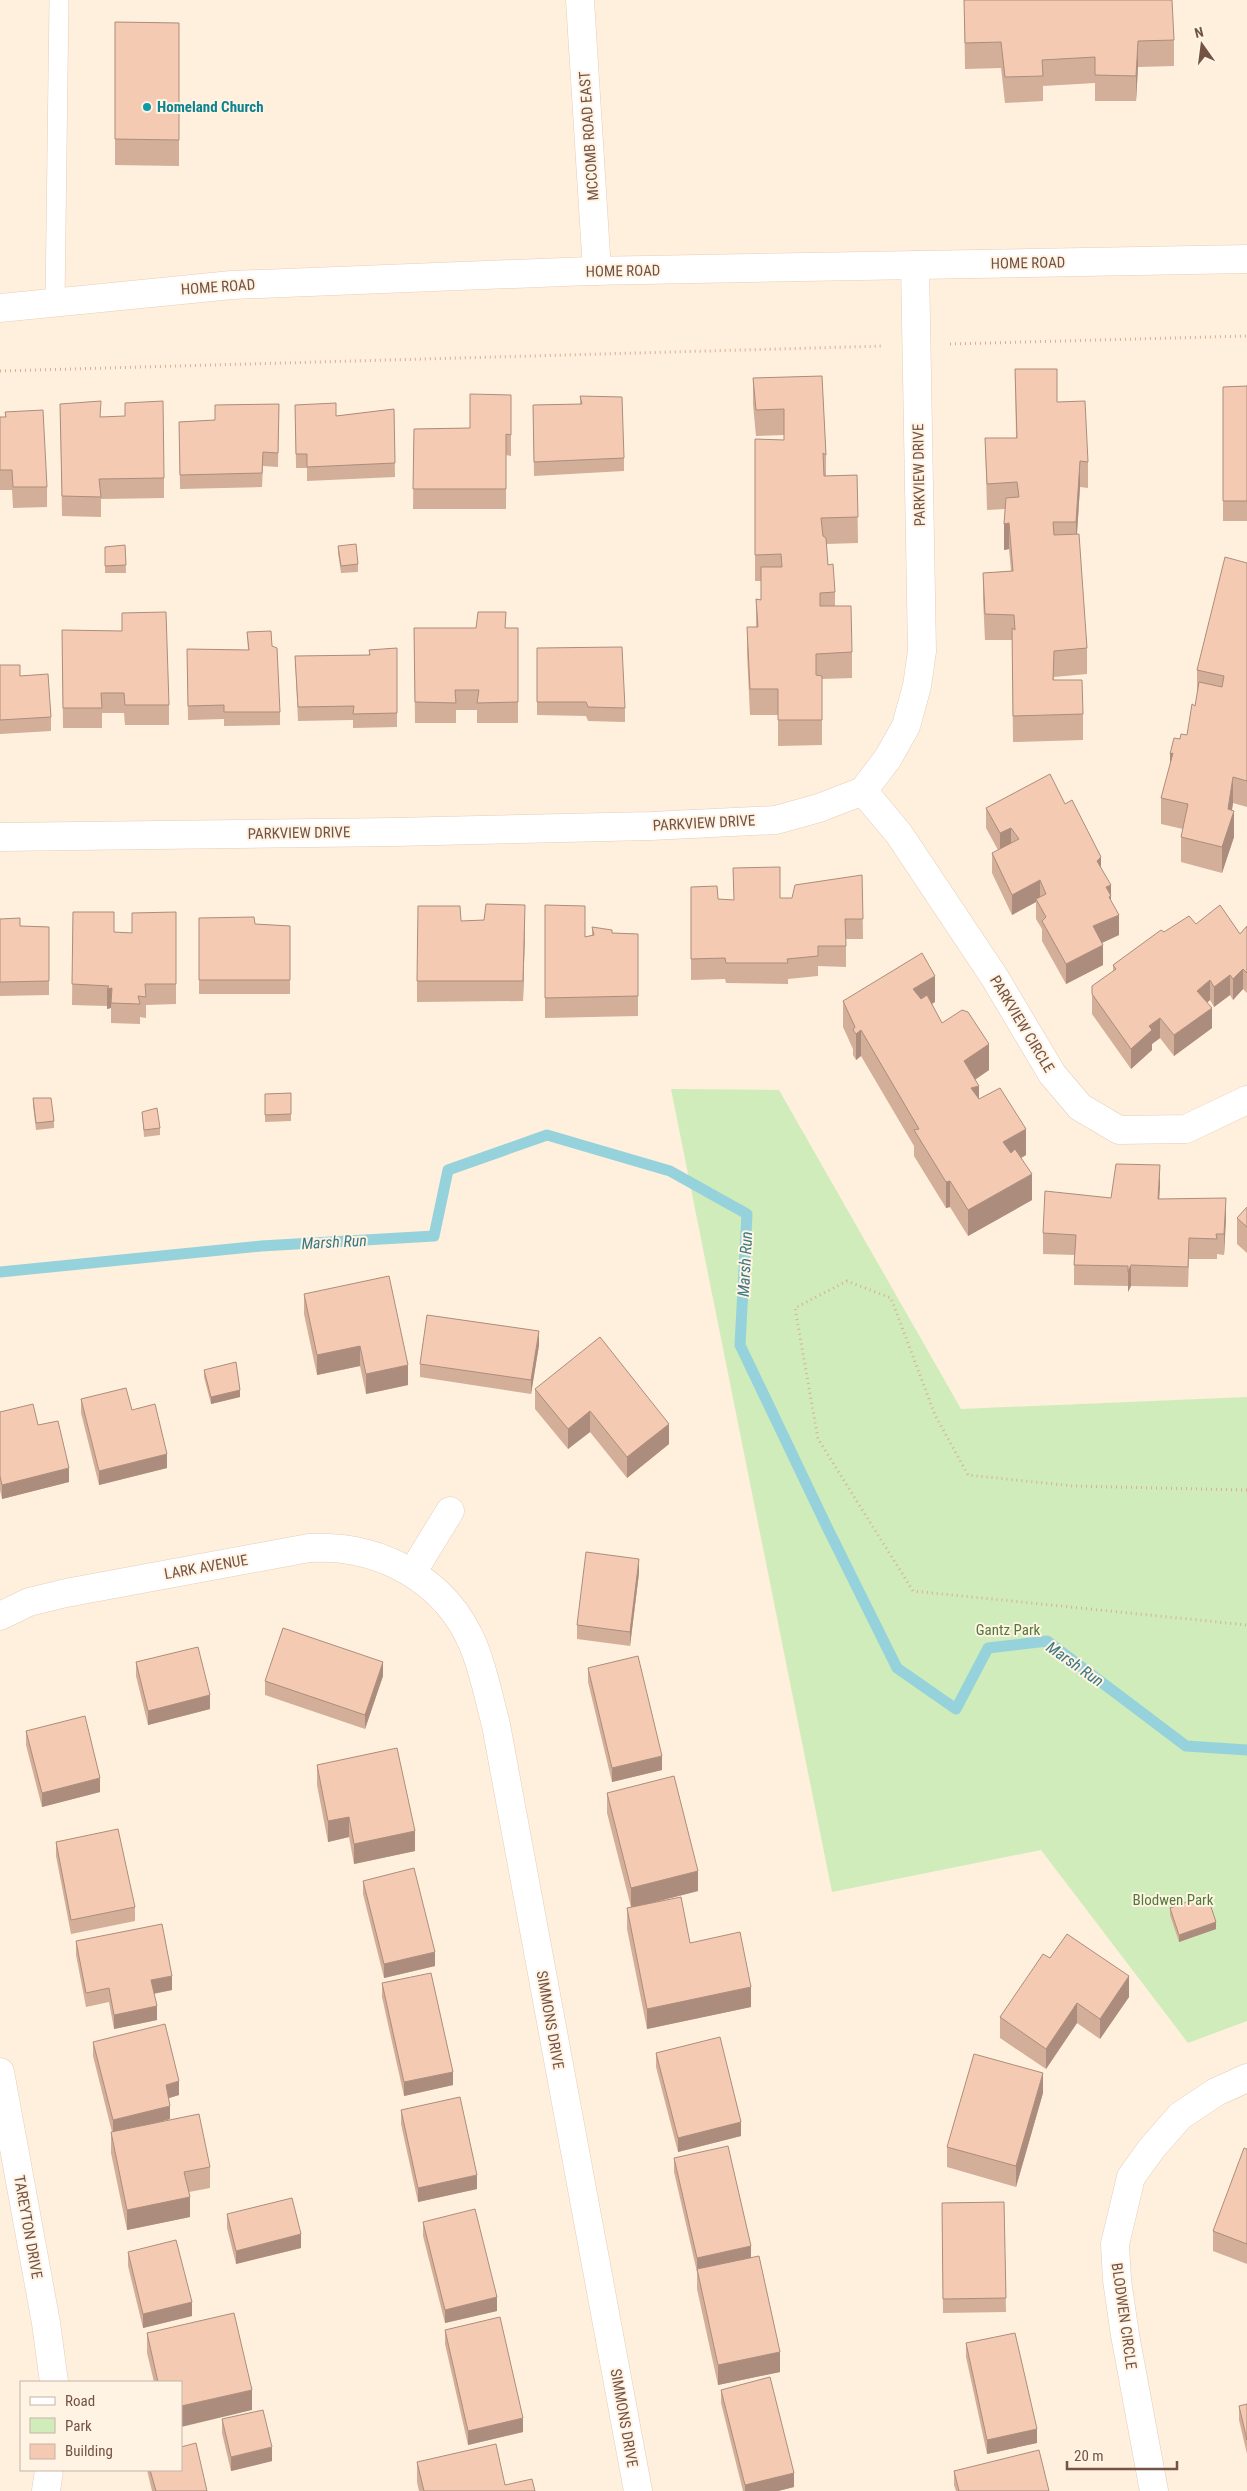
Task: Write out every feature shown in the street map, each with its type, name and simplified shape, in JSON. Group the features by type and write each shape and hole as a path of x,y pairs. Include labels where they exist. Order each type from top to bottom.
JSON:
{"street":[{"name":"MCCOMB ROAD EAST","path":"580,0 597,271"},
{"name":"HOME ROAD","path":"0,308 232,286 597,271 1247,259"},
{"name":"PARKVIEW DRIVE","path":"0,836 395,832 651,826 767,820 819,808 863,791 888,758 906,726 917,686 922,651 915,265"},
{"name":"PARKVIEW CIRCLE","path":"863,791 899,834 995,978 1052,1074 1080,1107 1118,1130 1186,1129 1247,1100"},
{"path":"412,1573 450,1511"},
{"name":"LARK AVENUE","path":"0,1616 29,1602 66,1592 309,1548 333,1546 358,1550 412,1573"},
{"name":"SIMMONS DRIVE","path":"412,1573 438,1591 461,1621 474,1648 496,1724 638,2491"},
{"name":"TAREYTON DRIVE","path":"0,2072 46,2323 54,2381"},
{"name":"BLODWEN CIRCLE","path":"1154,2491 1116,2280 1115,2244 1131,2177 1152,2148 1180,2116 1216,2092 1247,2078"},
{"path":"46,2491 49,2471"}],"lane":[{"path":"55,302 59,0"}],"path":[{"path":"0,371 1247,336"},
{"path":"1247,1490 1073,1486 968,1476 935,1415 891,1298 847,1281 795,1308 818,1440 913,1591 1247,1625"}],"green space":[{"name":"Gantz Park","path":"671,1089 779,1090 961,1409 1247,1397 1247,2021 1188,2043 1041,1850 832,1892"}],"building":[{"path":"964,0 1172,0 1174,40 1138,41 1136,76 1095,75 1095,57 1042,60 1043,76 1005,77 1001,42 965,43"},
{"name":"Homeland Church","path":"115,22 179,23 179,140 115,139"},
{"path":"1015,369 1057,369 1057,402 1085,401 1088,462 1080,461 1076,522 1053,522 1054,535 1079,534 1087,648 1054,651 1053,680 1082,680 1083,714 1013,716 1012,628 1015,630 1014,615 985,614 983,573 1013,571 1009,523 1004,524 1006,498 1019,497 1017,482 987,484 985,438 1017,438"},
{"path":"822,376 826,455 823,453 824,476 857,475 858,517 821,518 823,536 826,538 828,565 833,564 835,592 820,593 820,606 851,606 852,652 816,654 816,675 822,676 822,720 778,720 778,689 750,689 747,627 758,627 756,599 761,600 761,567 782,567 781,554 755,555 755,439 784,440 784,409 756,410 753,378"},
{"path":"1247,386 1247,501 1223,501 1223,387"},
{"path":"470,394 511,395 511,435 506,434 506,489 413,489 414,429 470,428"},
{"path":"580,396 622,397 624,458 534,462 533,405 582,404"},
{"path":"101,401 100,417 125,416 125,403 163,401 164,478 99,479 101,497 62,496 60,404"},
{"path":"336,403 336,416 394,409 395,463 307,467 307,454 296,454 295,405"},
{"path":"279,404 278,453 263,452 262,473 180,475 179,422 215,420 215,405"},
{"path":"43,410 47,487 13,487 12,470 0,470 0,417 6,417 5,412"},
{"path":"356,544 358,564 341,566 338,546"},
{"path":"125,545 126,565 105,566 105,547"},
{"path":"1225,557 1247,563 1247,781 1233,777 1228,809 1234,811 1222,847 1181,837 1188,804 1161,798 1173,753 1170,754 1174,738 1180,739 1181,734 1187,735 1192,704 1195,706 1199,682 1222,687 1224,676 1197,670"},
{"path":"166,612 169,705 125,705 124,693 101,693 102,708 63,708 62,630 122,631 122,613"},
{"path":"478,612 506,612 505,628 518,628 518,702 477,703 479,690 455,690 456,703 415,702 414,628 476,628"},
{"path":"271,631 272,646 277,648 280,712 224,712 224,705 188,706 187,649 249,650 247,632"},
{"path":"622,647 625,708 588,707 586,702 537,702 537,648"},
{"path":"397,648 397,713 353,714 354,706 298,707 295,656 370,655 369,650"},
{"path":"0,665 20,665 20,676 48,674 51,717 0,720"},
{"path":"1050,774 1065,804 1072,800 1101,857 1097,861 1111,885 1106,887 1119,915 1093,926 1103,945 1066,964 1042,921 1046,917 1036,899 1046,894 1040,880 1012,895 992,853 1019,839 1011,828 1000,833 986,808"},
{"path":"780,867 780,898 792,898 795,885 862,875 863,919 845,919 846,946 818,946 818,956 787,959 788,963 726,963 725,958 691,959 691,887 717,886 718,899 734,900 733,868"},
{"path":"486,904 525,905 523,981 417,981 418,906 460,906 461,921 484,920"},
{"path":"545,905 585,906 585,937 594,935 592,927 612,930 612,933 638,934 638,996 545,998"},
{"path":"1220,905 1240,934 1247,926 1247,973 1243,969 1233,979 1230,975 1214,987 1210,980 1197,991 1212,1008 1174,1035 1160,1018 1149,1026 1152,1030 1131,1049 1092,994 1092,986 1116,969 1113,965 1161,930 1164,932 1189,916 1196,924"},
{"path":"73,912 114,912 114,932 132,933 132,913 176,912 176,984 145,984 146,997 138,996 140,1004 111,1003 112,988 107,989 109,986 72,984"},
{"path":"254,917 255,924 290,926 290,980 199,980 199,918"},
{"path":"20,918 20,926 49,927 49,981 0,982 0,919"},
{"path":"922,953 935,976 913,989 921,999 927,995 942,1023 962,1010 968,1012 989,1044 964,1061 979,1086 971,1088 979,1099 1000,1088 1026,1129 1003,1142 1011,1153 1015,1149 1032,1174 968,1210 950,1181 946,1182 914,1130 919,1129 861,1030 856,1034 853,1030 855,1027 843,1001"},
{"path":"291,1093 291,1114 265,1115 265,1094"},
{"path":"33,1098 51,1098 54,1121 36,1123"},
{"path":"157,1108 160,1128 144,1130 142,1112"},
{"path":"1116,1164 1160,1165 1158,1199 1226,1198 1224,1234 1216,1234 1217,1239 1189,1238 1188,1267 1131,1265 1128,1272 1128,1266 1074,1265 1076,1235 1043,1233 1045,1191 1111,1198"},
{"path":"1247,1207 1247,1227 1237,1218"},
{"path":"389,1276 408,1365 366,1374 360,1346 317,1355 304,1294"},
{"path":"427,1315 539,1331 531,1380 420,1364"},
{"path":"600,1337 669,1424 627,1457 590,1411 568,1429 535,1389"},
{"path":"236,1362 240,1390 211,1397 204,1370"},
{"path":"126,1388 132,1410 155,1404 167,1454 99,1471 81,1399"},
{"path":"33,1404 38,1425 58,1421 69,1468 2,1485 0,1476 0,1412"},
{"path":"586,1552 639,1559 630,1632 577,1625"},
{"path":"283,1628 383,1662 365,1715 265,1681"},
{"path":"198,1647 210,1695 148,1711 136,1662"},
{"path":"638,1656 662,1756 612,1768 588,1668"},
{"path":"85,1716 100,1778 42,1793 26,1731"},
{"path":"397,1748 415,1831 354,1844 349,1817 328,1821 317,1765"},
{"path":"674,1776 698,1871 631,1888 607,1793"},
{"path":"118,1829 135,1907 71,1920 56,1842"},
{"path":"414,1868 435,1952 384,1964 363,1881"},
{"path":"1207,1895 1216,1922 1179,1935 1170,1908"},
{"path":"681,1897 690,1943 740,1932 751,1987 647,2009 627,1908"},
{"path":"162,1924 172,1976 151,1980 157,2006 114,2015 109,1988 86,1993 76,1941"},
{"path":"1067,1934 1129,1976 1100,2019 1077,2003 1046,2049 1000,2017 1043,1954 1050,1958"},
{"path":"431,1973 453,2072 404,2082 382,1983"},
{"path":"165,2024 179,2081 166,2085 170,2106 113,2120 93,2042"},
{"path":"720,2037 741,2122 678,2138 656,2053"},
{"path":"974,2054 1043,2073 1016,2166 947,2147"},
{"path":"460,2097 477,2175 418,2188 401,2110"},
{"path":"199,2114 210,2167 184,2172 190,2197 127,2210 111,2132"},
{"path":"728,2146 751,2246 697,2258 674,2158"},
{"path":"1244,2148 1247,2149 1247,2244 1213,2231"},
{"path":"292,2198 301,2234 236,2251 227,2214"},
{"path":"1004,2202 1006,2298 943,2299 942,2203"},
{"path":"475,2209 497,2297 445,2310 423,2222"},
{"path":"176,2240 192,2302 143,2314 128,2252"},
{"path":"759,2256 780,2352 718,2365 697,2269"},
{"path":"234,2313 252,2390 182,2406 182,2381 158,2381 147,2333"},
{"path":"500,2317 523,2418 468,2431 445,2330"},
{"path":"1015,2333 1037,2429 987,2440 966,2343"},
{"path":"770,2377 794,2473 745,2485 721,2390"},
{"path":"1247,2404 1247,2440 1239,2406"},
{"path":"263,2410 272,2447 231,2457 222,2419"},
{"path":"196,2443 207,2491 156,2491 150,2471 182,2471 182,2447"},
{"path":"496,2444 505,2485 532,2479 535,2491 424,2491 417,2462"},
{"path":"1039,2450 1049,2491 959,2491 954,2471"}],"waterway":[{"name":"Marsh Run","path":"0,1272 261,1246 434,1236 448,1170 547,1135 670,1171 747,1214 740,1345 897,1668 956,1709 988,1648 1047,1641 1186,1746 1247,1750"}],"place":[{"name":"Homeland Church","path":"147,107"}],"park label":[{"name":"Blodwen Park","path":"1173,1900"}]}
